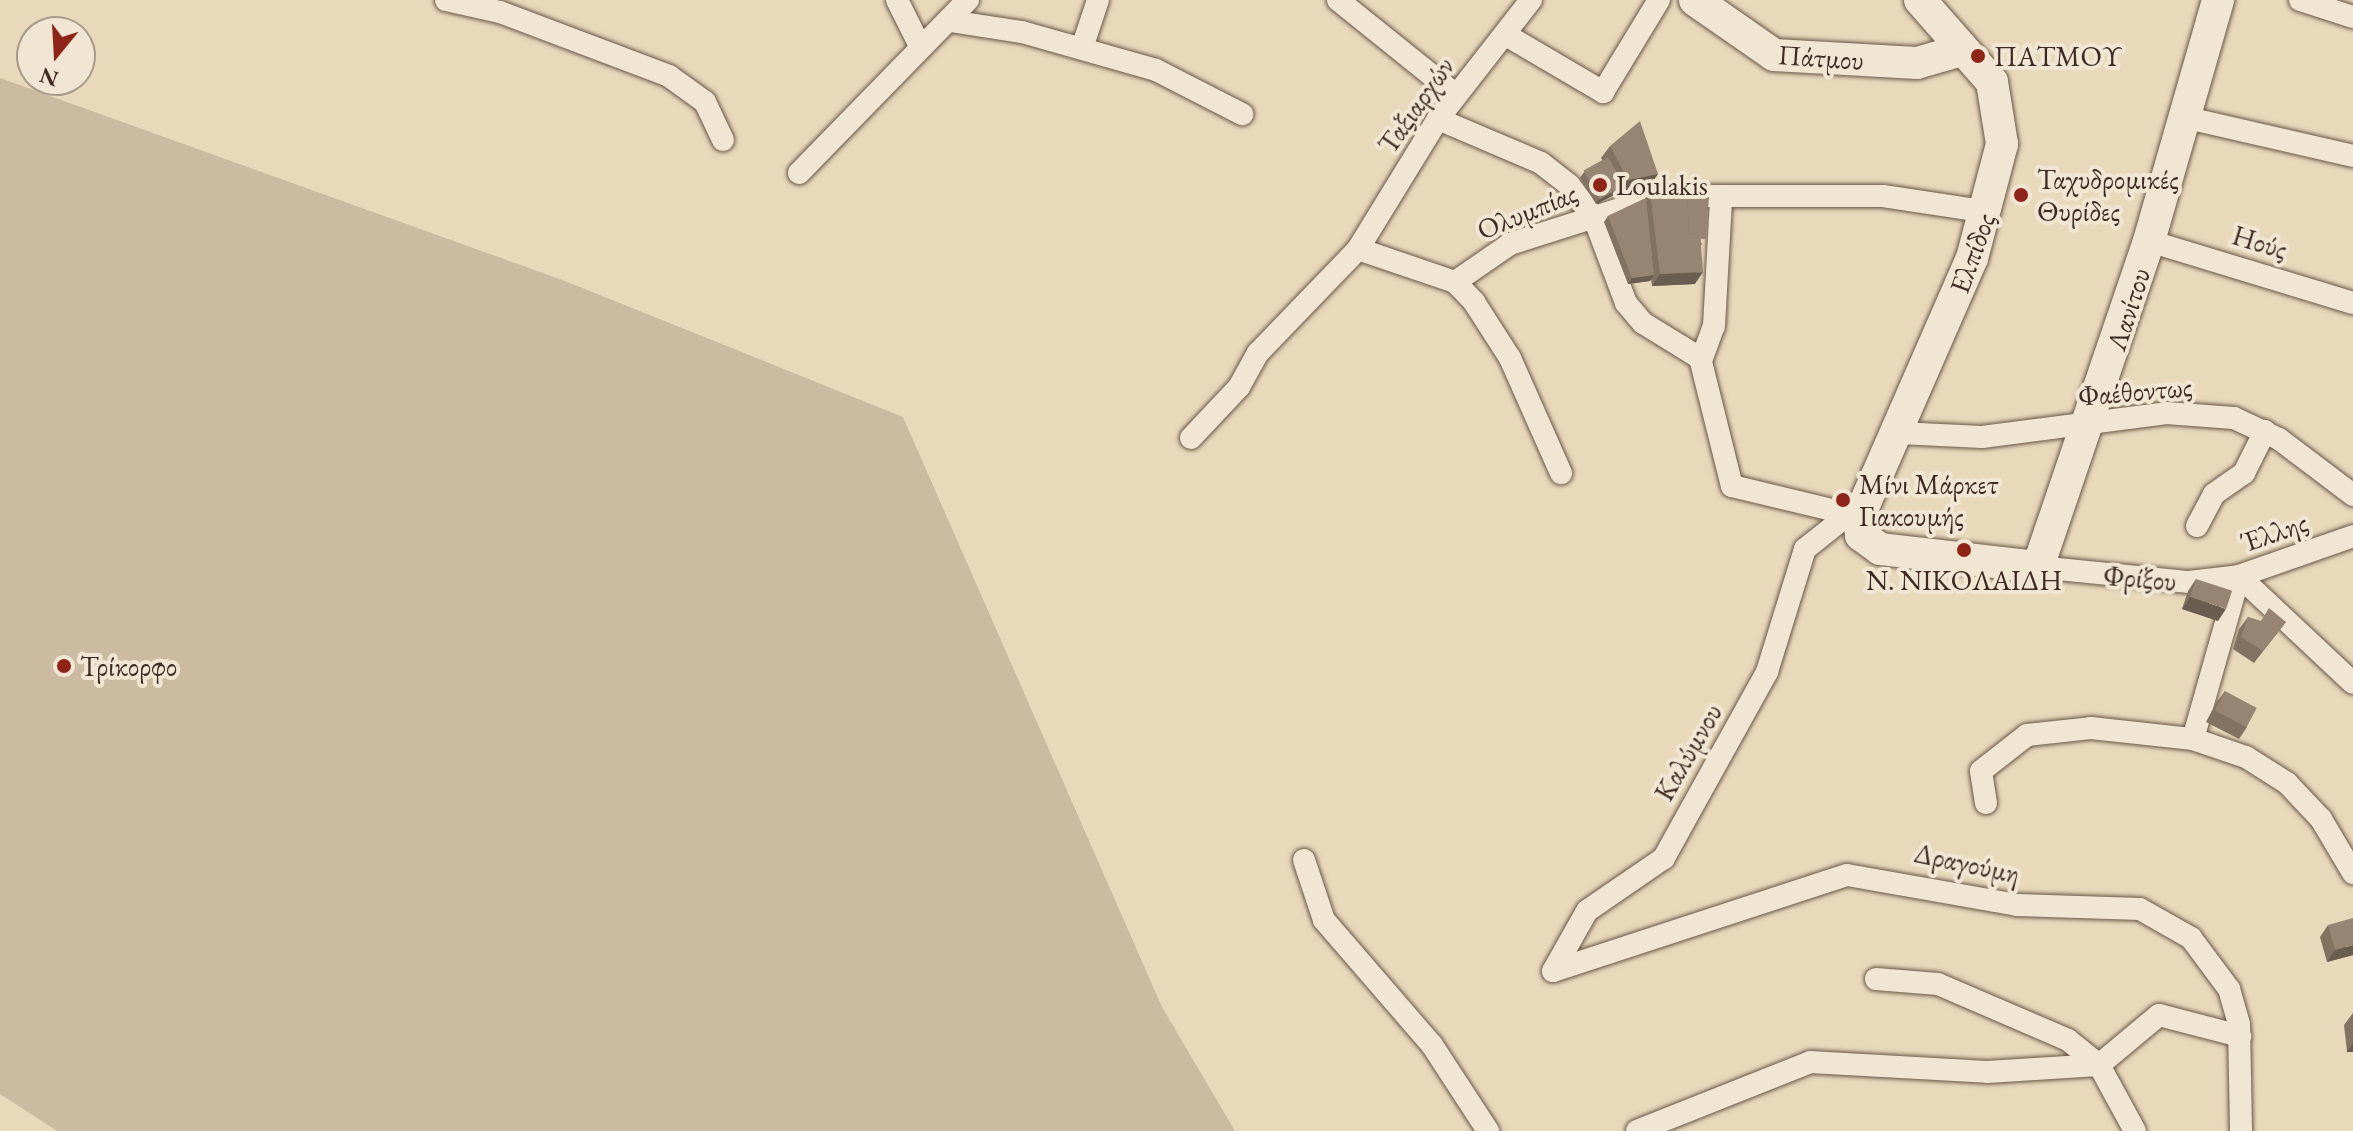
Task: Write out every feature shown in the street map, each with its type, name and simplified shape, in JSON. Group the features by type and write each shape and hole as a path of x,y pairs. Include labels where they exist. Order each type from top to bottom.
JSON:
{"street":[{"path":"446,0 513,16 669,76 705,102 723,140"},
{"path":"897,0 920,46"},
{"path":"799,173 968,0"},
{"path":"1082,48 1098,0"},
{"path":"1338,0 1456,95"},
{"name":"Ταξιαρχών","path":"1191,438 1239,387 1258,353 1358,249 1438,119 1531,0"},
{"path":"1506,35 1603,92 1659,0"},
{"name":"Πάτμου","path":"1695,0 1774,55 1917,63 1962,50"},
{"name":"Ελπίδος","path":"1854,516 1899,433 1989,212 2003,122 1992,82 1920,0"},
{"name":"Λανίτου","path":"2038,567 2091,424 2149,241 2218,0"},
{"path":"2300,0 2353,17"},
{"path":"950,21 1082,48 1189,82 1242,114"},
{"path":"2183,117 2353,156"},
{"path":"1438,119 1541,163 1594,218 1626,303 1643,323 1701,361"},
{"name":"Ολυμπίας","path":"1455,282 1510,244 1660,196 1721,199 1883,196 1989,212"},
{"path":"1721,199 1714,326 1701,361 1732,486 1854,516"},
{"name":"Ηούς","path":"2149,241 2353,303"},
{"path":"1358,249 1455,282 1510,358 1561,473"},
{"name":"Φαέθοντως","path":"1899,433 1982,437 2198,414 2265,431 2353,495"},
{"path":"2197,526 2214,494 2244,473 2265,431"},
{"name":"Φρίξου","path":"1854,516 1861,535 1880,549 2189,582 2239,576"},
{"name":"Καλύμνου","path":"1578,965 1553,971 1587,911 1664,858 1767,672 1805,549 1854,516"},
{"name":"Έλλης","path":"2193,739 2239,576 2353,536"},
{"path":"2239,576 2353,683"},
{"path":"1986,803 1981,771 2027,735 2103,728 2193,739 2246,757 2287,783 2321,819 2353,873"},
{"path":"1304,860 1324,920 1432,1045 1488,1131"},
{"name":"Δραγούμη","path":"1578,965 1847,875 1889,878 2005,904 2090,904 2166,919 2218,969 2240,1036 2241,1131"},
{"path":"1876,979 1938,984 1999,1006 2099,1065 2135,1131"},
{"path":"1637,1131 1810,1062 1987,1072 2099,1065 2152,1017 2240,1036"}],"shaded area":[{"path":"0,78 16,84 16,96 50,96 565,281 903,417 1162,1007 1235,1131 57,1131 0,1094"}],"building":[{"path":"1640,121 1658,174 1628,180 1610,146"},
{"name":"Loulakis","path":"1608,157 1624,186 1600,199 1584,171"},
{"path":"1687,190 1689,234 1700,233 1703,272 1660,274 1650,192"},
{"path":"1687,196 1709,197 1706,239 1700,239 1700,233 1689,234"},
{"path":"1646,198 1654,275 1632,278 1608,216"},
{"path":"2196,579 2232,591 2226,609 2190,597"},
{"path":"2269,608 2286,622 2263,651 2241,637 2248,617 2261,621"},
{"path":"2225,691 2257,708 2246,727 2215,710"},
{"path":"2353,918 2353,945 2335,950 2328,925"}],"place":[{"name":"ΠΑΤΜΟΥ","path":"1978,56"},
{"name":"Loulakis","path":"1600,185"},
{"name":"Ταχυδρομικές Θυρίδες","path":"2021,195"},
{"name":"Μίνι Μάρκετ Γιακουμής","path":"1843,500"},
{"name":"Ν. ΝΙΚΟΛΑΙΔΗ","path":"1964,550"},
{"name":"Τρίκορφο","path":"64,666"}]}
